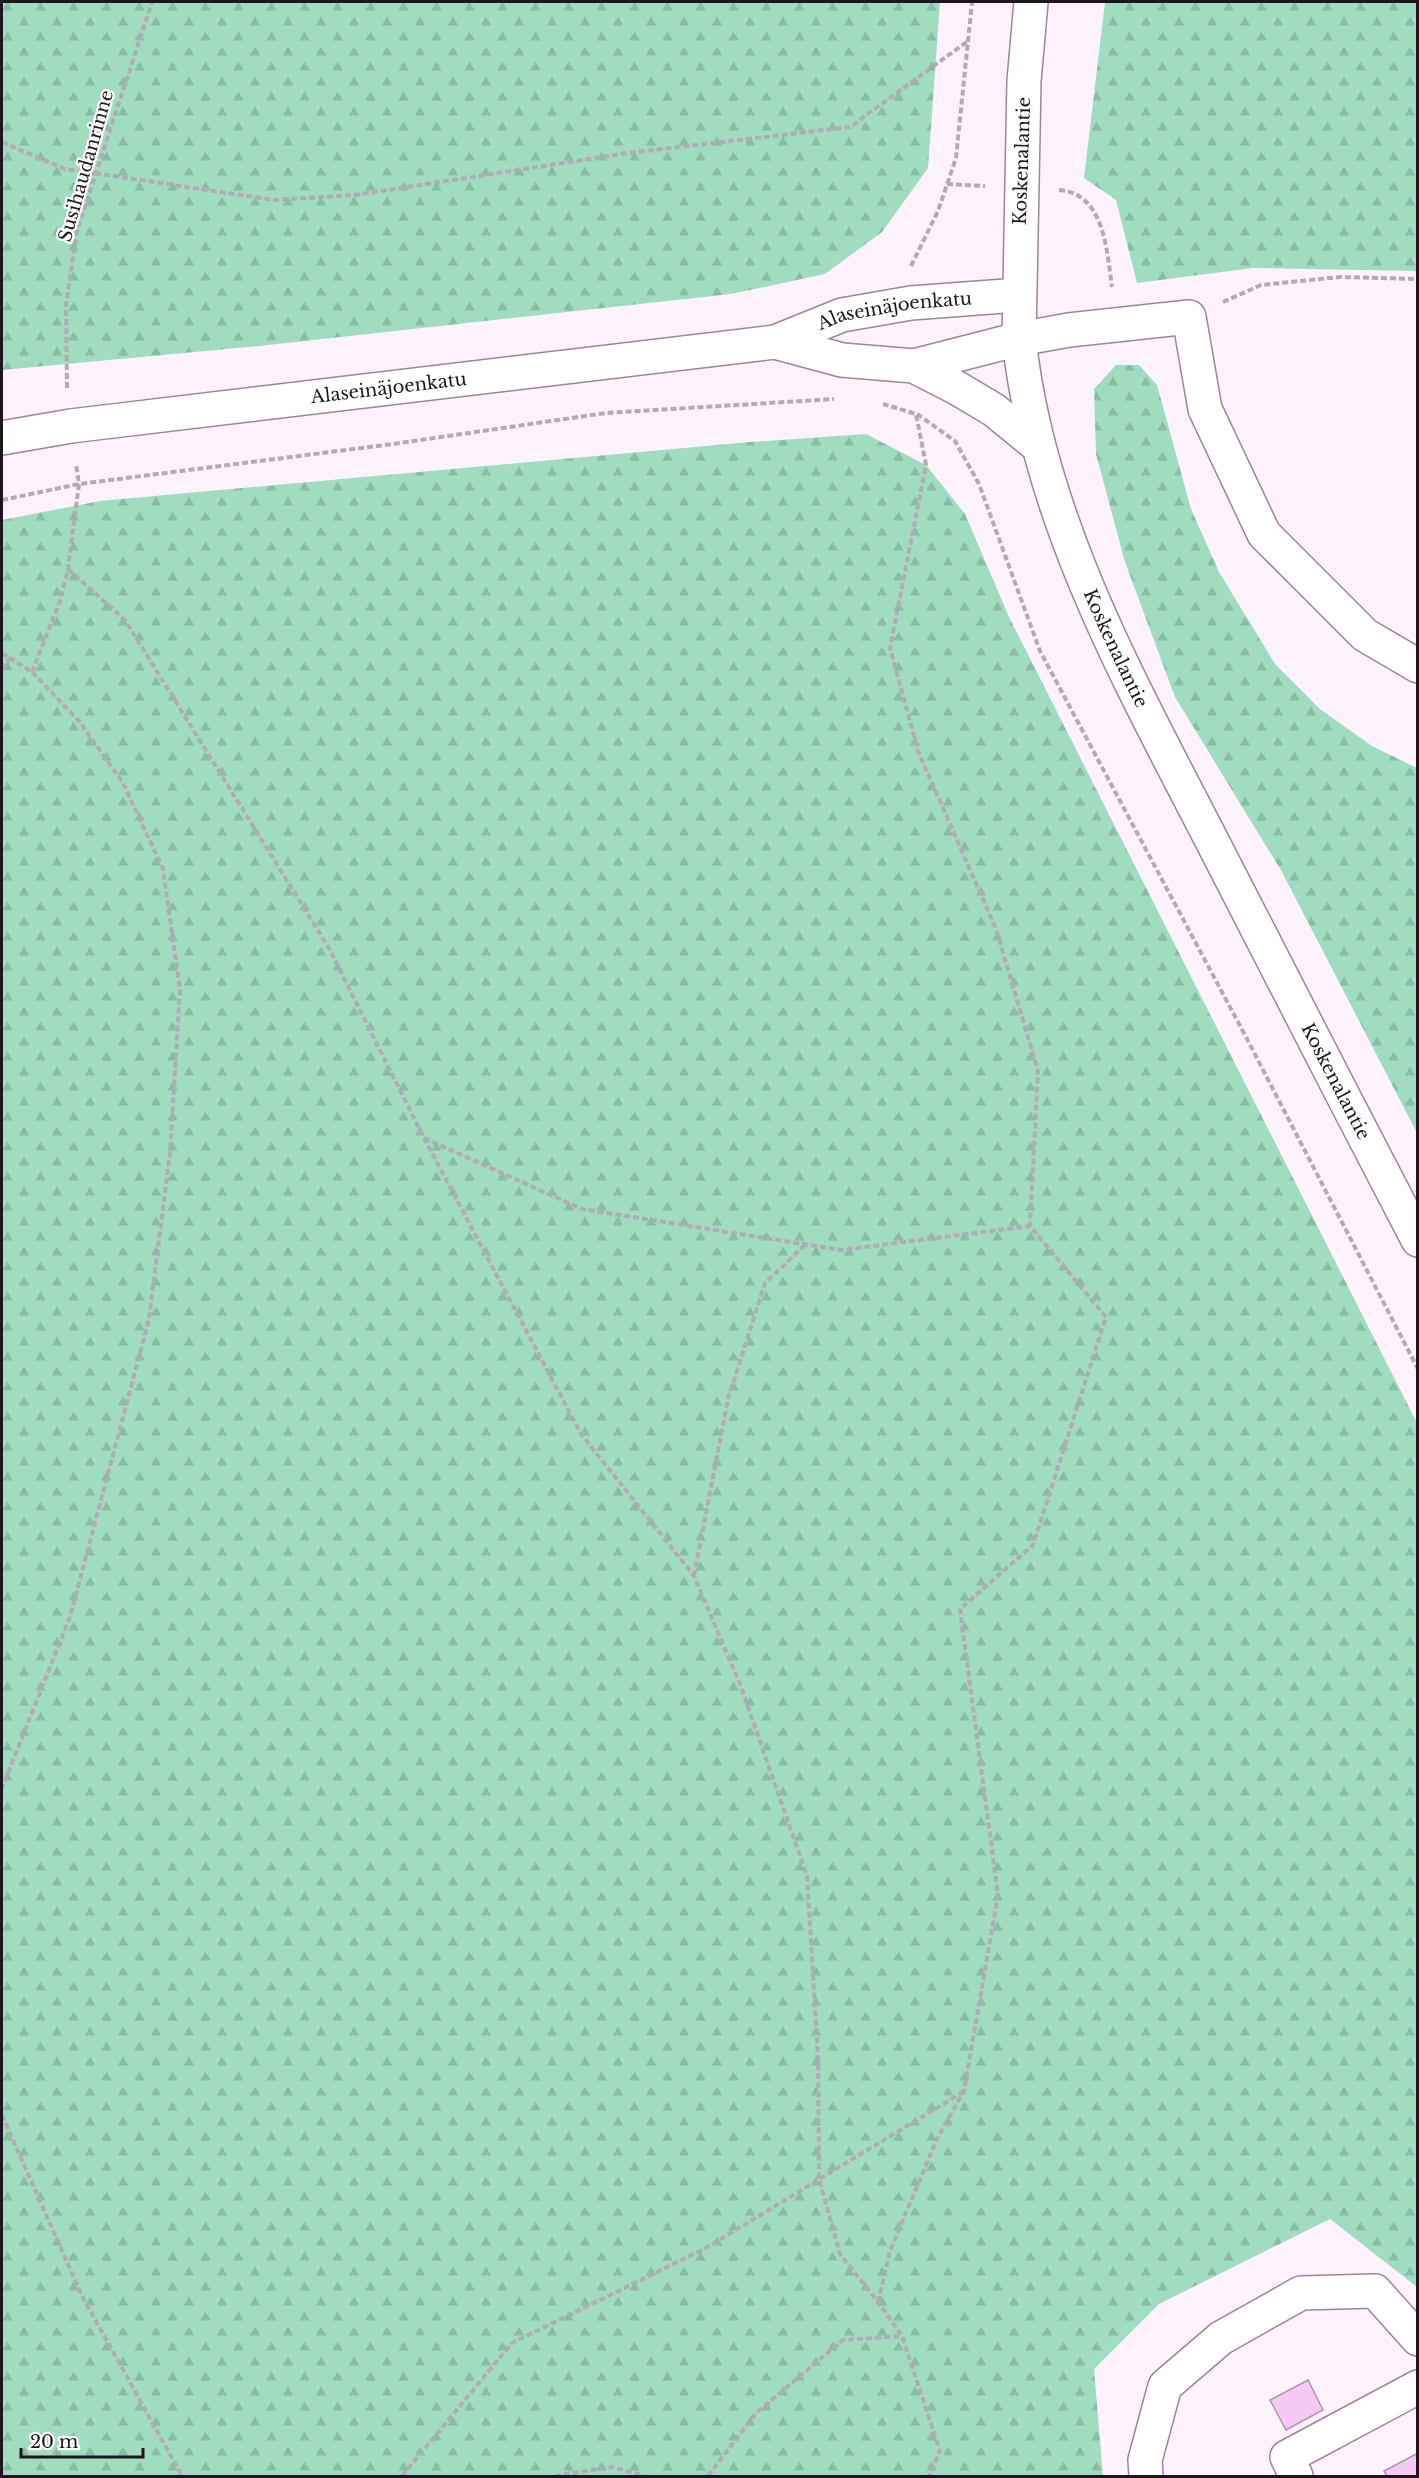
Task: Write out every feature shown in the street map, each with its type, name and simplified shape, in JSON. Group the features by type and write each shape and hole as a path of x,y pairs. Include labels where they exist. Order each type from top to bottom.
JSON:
{"street":[{"name":"Koskenalantie","path":"1031,2 1024,81 1019,339 1023,379 1038,446 1076,559 1125,672 1418,1240"},
{"name":"Alaseinäjoenkatu","path":"2,438 71,426 775,342 842,315 911,303 1019,295"},
{"name":"Alaseinäjoenkatu","path":"775,342 842,360 914,366 1019,339 1069,330 1118,327 1190,317"},
{"path":"1190,317 1205,409 1264,534 1365,636 1418,666"},
{"name":"Alaseinäjoenkatu","path":"914,366 994,410 1038,446"},
{"path":"1146,2476 1145,2460 1165,2386 1221,2338 1300,2293 1375,2291 1418,2339"},
{"path":"1296,2476 1287,2457 1418,2387"}],"path":[{"name":"Susihaudanrinne","path":"32,672 60,601 68,569 79,484 66,386 66,305 77,231 152,2"},
{"path":"2,142 65,169 94,174 274,200 355,195 628,153 850,127 968,40"},
{"path":"1190,317 1261,285 1340,277 1418,279"},
{"path":"2,500 79,484 393,444 606,413 840,398"},
{"path":"873,402 916,414 926,465 890,648 918,751 996,929 1038,1071 1030,1226 1106,1317 1033,1545 960,1609 998,1895 964,2091 936,2141 890,2251 878,2302"},
{"path":"68,569 125,620 330,950 424,1138 581,1434 694,1576 740,1684 807,1876 818,2058 819,2179 840,2254 902,2336 940,2451 928,2476"},
{"path":"2,653 32,672 79,721 123,783 163,869 180,990 170,1153 149,1318 70,1617 2,1788"},
{"path":"2,669 10,658"},
{"path":"424,1138 582,1209 841,1250 1030,1226"},
{"path":"694,1576 728,1399 765,1283 806,1244"},
{"path":"402,2476 512,2343 706,2248 964,2091"},
{"path":"2,2115 82,2296 182,2476"},
{"path":"708,2476 756,2413 843,2340 902,2336"},
{"path":"555,2476 612,2467 645,2476"}],"green space":[{"path":"2,2 940,2 928,168 882,232 825,274 731,294 259,346 2,370"},
{"path":"1105,2 1417,2 1417,271 1253,268 1137,283 1116,200 1084,178"},
{"path":"1116,365 1139,365 1157,385 1191,509 1219,572 1275,664 1320,709 1372,746 1417,768 1417,1133 1282,872 1175,697 1125,562 1096,454 1094,389"},
{"path":"866,434 926,465 965,514 1009,617 1417,1423 1417,2287 1330,2219 1159,2304 1094,2369 1103,2476 2,2476 2,520 100,501 750,442"}],"building":[{"path":"1308,2380 1323,2410 1286,2430 1270,2400"},
{"path":"1418,2453 1418,2476 1387,2476 1384,2471"}]}
